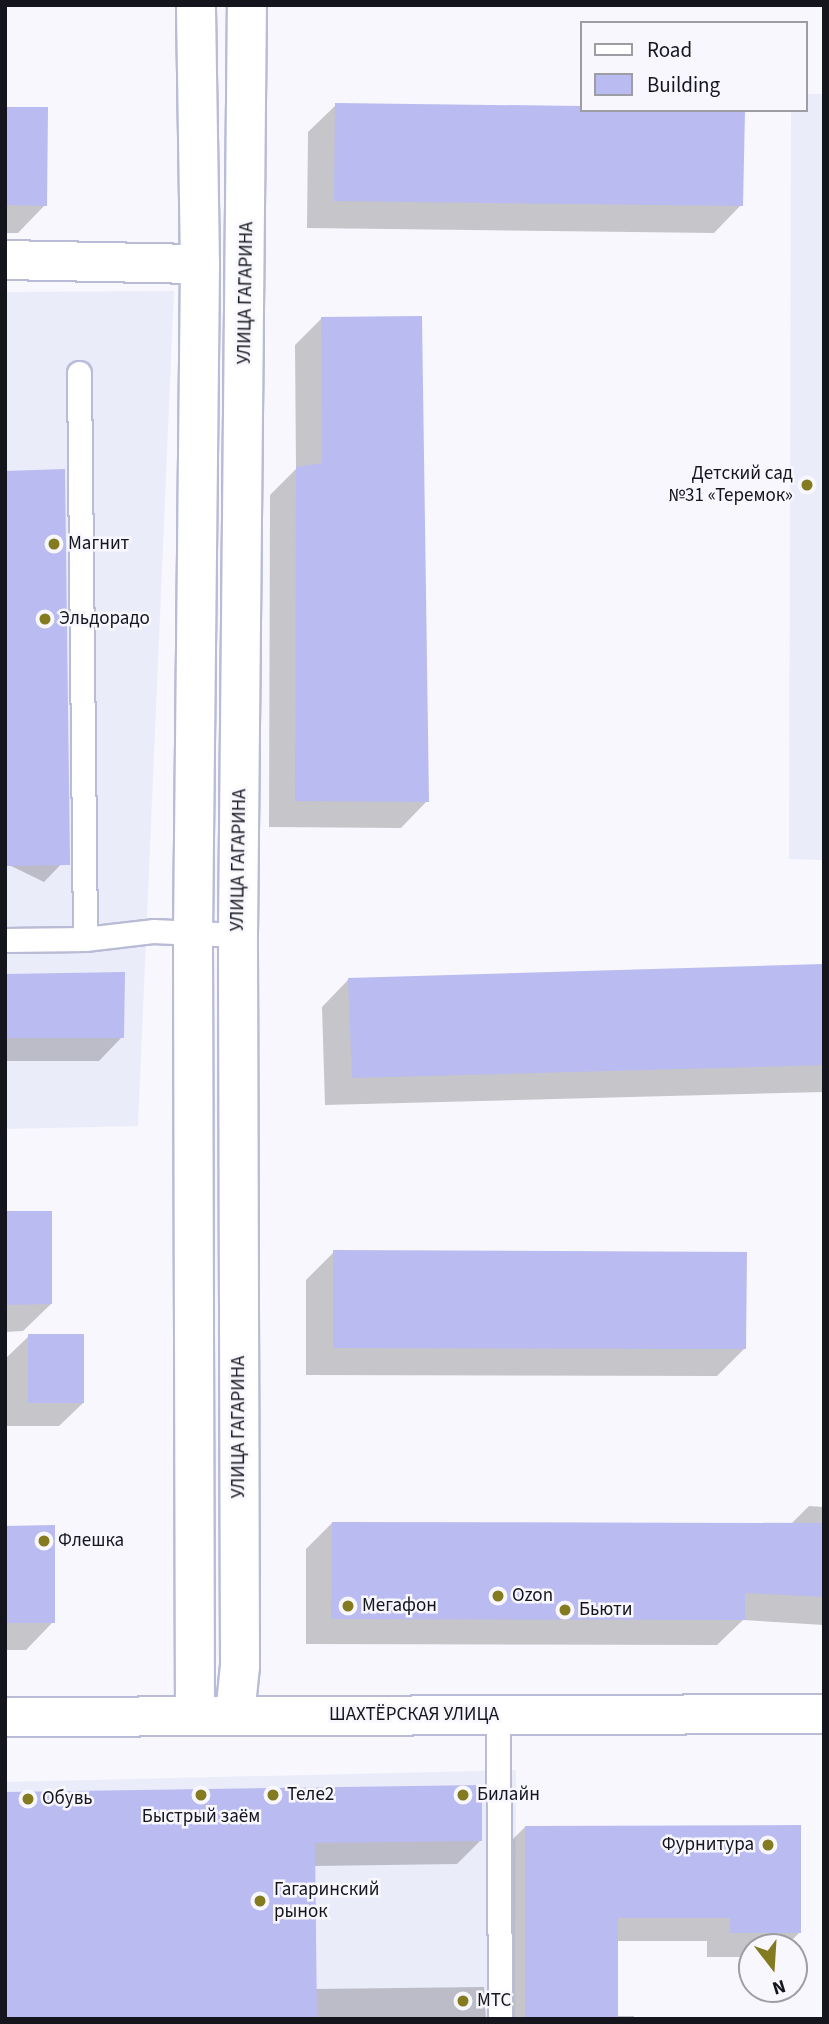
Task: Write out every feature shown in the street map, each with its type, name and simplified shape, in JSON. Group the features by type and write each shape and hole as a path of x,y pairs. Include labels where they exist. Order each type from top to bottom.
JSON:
{"street":[{"path":"195,1714 193,934 200,264 196,5"},
{"name":"УЛИЦА ГАГАРИНА","path":"235,1715 240,1666 238,934 247,5"},
{"path":"5,260 200,264"},
{"name":"ШАХТЁРСКАЯ УЛИЦА","path":"5,1717 195,1714 824,1714"}],"lane":[{"path":"79,373 85,939"},
{"path":"5,940 85,939 153,931 238,934"},
{"path":"498,1716 500,2019"}],"shaded area":[{"name":"Детский сад №31 «Теремок»","path":"808,94 824,94 824,860 789,859 791,112 808,112"},
{"path":"174,291 138,1126 5,1129 5,292"},
{"name":"Гагаринский рынок","path":"516,1770 515,2019 5,2019 5,1782"}],"building":[{"path":"335,103 580,106 580,112 745,112 743,206 334,201"},
{"path":"5,107 48,107 47,206 5,205"},
{"path":"422,316 429,802 295,801 296,467 322,463 321,317"},
{"path":"65,469 70,865 5,866 5,471"},
{"path":"824,964 824,1065 352,1078 348,978"},
{"path":"125,972 124,1038 5,1038 5,974"},
{"path":"5,1211 52,1211 52,1304 5,1305"},
{"path":"333,1250 747,1252 746,1349 333,1348"},
{"path":"28,1334 84,1334 84,1403 28,1403"},
{"path":"332,1522 824,1523 824,1597 745,1593 745,1620 331,1619"},
{"path":"55,1525 55,1623 5,1623 5,1526"},
{"name":"Гагаринский рынок","path":"482,1785 482,1841 315,1843 317,2019 5,2019 5,1792"},
{"path":"801,1825 801,1933 730,1933 730,1918 618,1918 618,2019 525,2019 525,1826"}],"place":[{"name":"Детский сад №31 «Теремок»","path":"807,485"},
{"name":"Магнит","path":"54,544"},
{"name":"Эльдорадо","path":"45,619"},
{"name":"Флешка","path":"44,1541"},
{"name":"Ozon","path":"498,1596"},
{"name":"Мегафон","path":"348,1606"},
{"name":"Бьюти","path":"565,1610"},
{"name":"Быстрый заём","path":"201,1795"},
{"name":"Теле2","path":"273,1795"},
{"name":"Билайн","path":"463,1795"},
{"name":"Обувь","path":"28,1799"},
{"name":"Фурнитура","path":"768,1845"},
{"name":"Гагаринский рынок","path":"260,1901"},
{"name":"МТС","path":"463,2001"}]}
